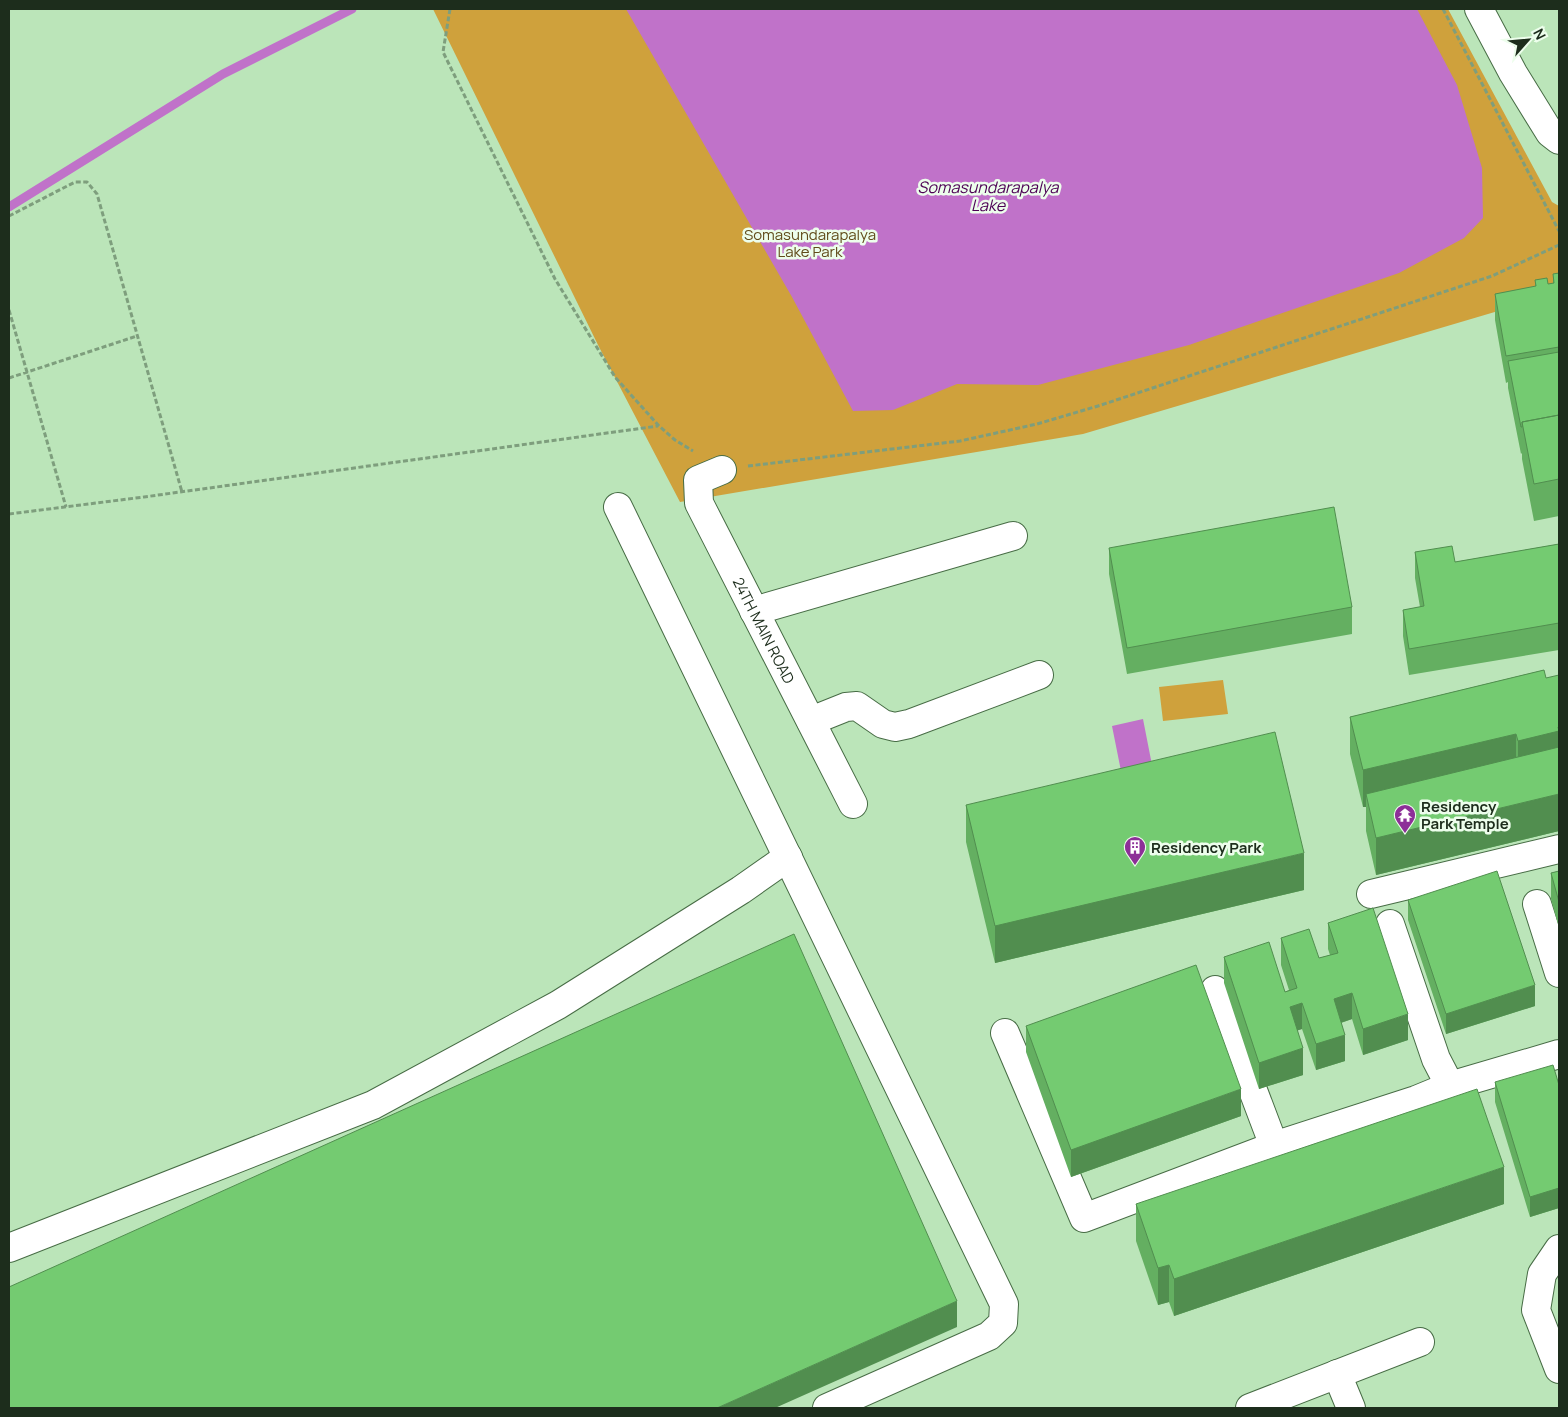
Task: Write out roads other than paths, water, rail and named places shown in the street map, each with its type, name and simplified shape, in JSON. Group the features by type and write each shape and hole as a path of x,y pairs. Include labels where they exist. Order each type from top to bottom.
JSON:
{"street":[{"path":"1479,9 1513,73 1550,133 1559,140"},
{"name":"24TH MAIN ROAD","path":"722,470 698,480 699,502 853,804"},
{"path":"618,506 1004,1304 1003,1323 989,1336 827,1408"},
{"path":"754,611 1013,536"},
{"path":"810,721 846,707 857,706 883,724 895,727 909,724 1039,675"},
{"path":"1371,894 1559,849"},
{"path":"9,1248 374,1105 558,1005 741,890 788,857"},
{"path":"1537,904 1559,973"},
{"path":"1390,924 1436,1059 1450,1086"},
{"path":"1215,990 1274,1146"},
{"path":"1005,1033 1084,1218 1274,1146 1416,1100 1450,1086 1559,1054"},
{"path":"1559,1249 1542,1274 1536,1310 1559,1369"},
{"path":"1250,1408 1420,1342"},
{"path":"1337,1374 1351,1408"}],"water":[{"name":"Somasundarapalya Lake","path":"626,9 1417,9 1457,85 1482,168 1483,218 1464,238 1399,273 1189,345 1038,385 957,384 893,410 853,411 792,297"},
{"path":"1143,719 1152,765 1121,771 1112,726"}],"waterway":[{"path":"9,207 223,74 352,9"}],"place":[{"name":"Residency Park Temple","path":"1405,834"},
{"name":"Residency Park","path":"1135,866"}],"park label":[{"name":"Somasundarapalya Lake Park","path":"810,242"}]}
